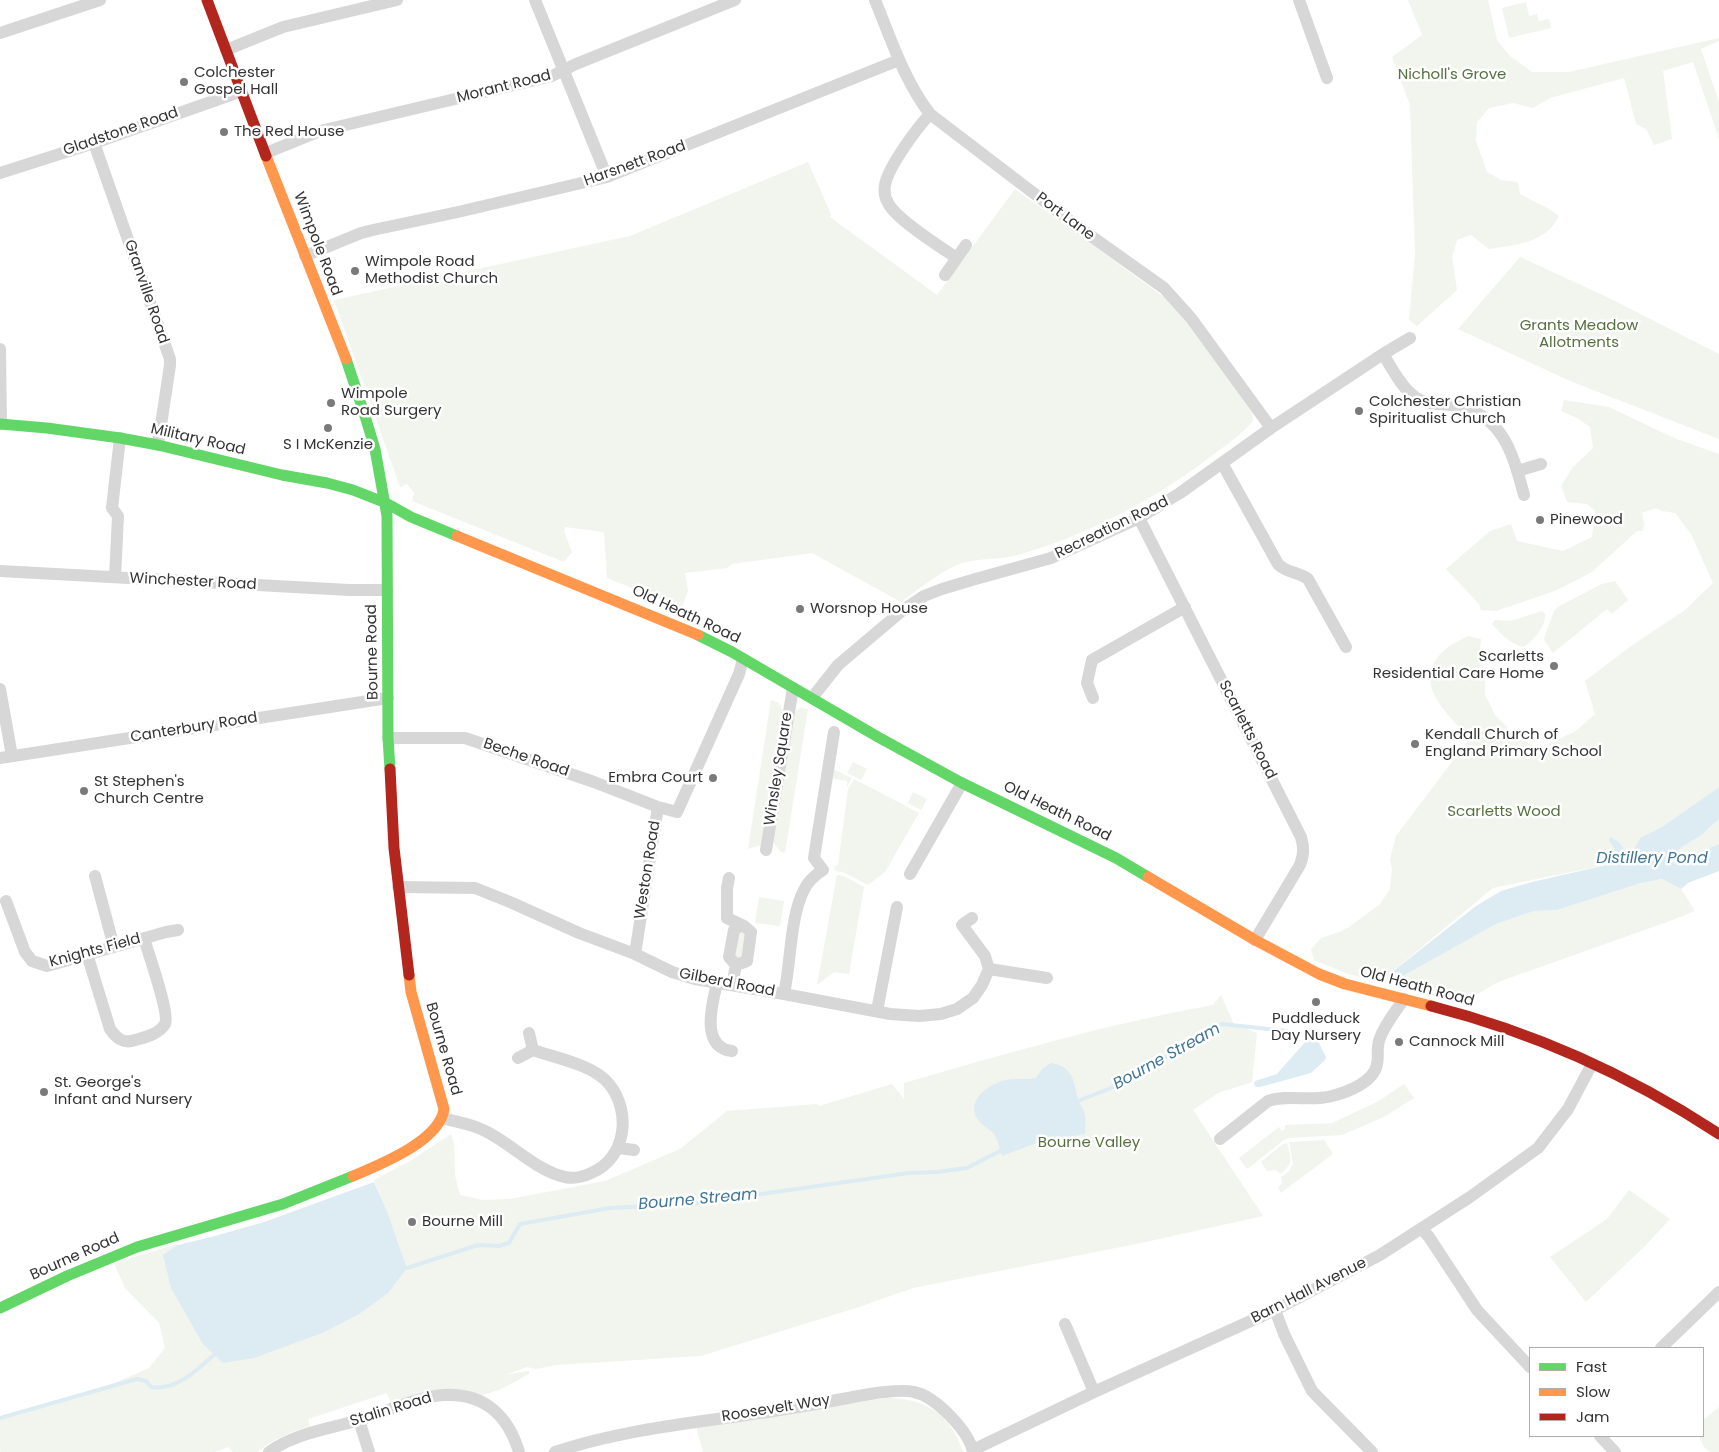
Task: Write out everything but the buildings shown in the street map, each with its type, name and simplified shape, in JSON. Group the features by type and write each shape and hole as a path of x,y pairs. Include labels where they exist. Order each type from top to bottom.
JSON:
{"street":[{"path":"0,33 100,0"},
{"name":"Wimpole Road","path":"207,0 360,398 382,476 386,503"},
{"path":"226,50 283,27 381,2 397,0"},
{"path":"536,0 607,177"},
{"name":"Morant Road","path":"266,153 320,130 552,76 735,0"},
{"name":"Port Lane","path":"875,0 899,60 916,95 930,114 1074,224 1164,288 1191,318 1271,428"},
{"path":"1299,0 1327,78"},
{"name":"Harsnett Road","path":"306,256 361,233 607,177 899,60"},
{"name":"Gladstone Road","path":"0,173 94,143 242,91"},
{"path":"930,114 908,141 890,172 885,185 885,192 888,204 897,215 956,258"},
{"name":"Granville Road","path":"94,143 170,359 158,445"},
{"path":"944,275 966,245"},
{"name":"Recreation Road","path":"812,698 838,665 903,610 924,596 972,580 1051,558 1138,518 1180,493 1271,428 1410,338"},
{"path":"0,349 0,424"},
{"path":"1383,354 1402,384 1415,397 1426,403 1466,408 1497,428 1505,439 1518,472 1524,495"},
{"name":"Military Road","path":"0,424 48,428 158,445 282,475 336,485 386,503"},
{"path":"115,577 118,516 112,508 120,438"},
{"path":"1222,463 1278,564 1281,568 1302,574 1308,579 1346,647"},
{"path":"1518,472 1541,464"},
{"name":"Bourne Road","path":"0,1308 68,1276 137,1247 283,1204 360,1173 402,1153 424,1139 443,1118 444,1109 411,992 394,848 388,738 386,503"},
{"name":"Old Heath Road","path":"386,503 411,517 684,628 744,659 962,783 1116,858 1255,940 1319,974 1345,984 1462,1014 1553,1046 1624,1078 1695,1118 1719,1134"},
{"name":"Scarletts Road","path":"1138,518 1301,837 1304,856 1300,865 1255,940"},
{"name":"Winchester Road","path":"0,571 349,590 387,590"},
{"path":"1093,698 1087,683 1092,660 1184,607"},
{"name":"Weston Road","path":"635,954 658,807 678,812 744,659"},
{"name":"Winsley Square","path":"766,850 793,688"},
{"path":"0,689 6,757"},
{"name":"Canterbury Road","path":"6,757 388,698"},
{"path":"784,994 798,903 804,888 814,876 823,870 814,858 834,732"},
{"name":"Beche Road","path":"388,738 465,738 594,782 658,807"},
{"path":"910,874 962,783"},
{"path":"95,876 114,946"},
{"path":"729,878 727,918 751,932 747,961 736,965"},
{"name":"Gilberd Road","path":"398,887 476,888 580,933 635,954 672,972 694,979 877,1011 919,1016 941,1014 957,1009 973,998 982,985 989,969"},
{"name":"Knights Field","path":"6,902 5,918 25,952 32,961 47,966 114,946 178,930"},
{"path":"877,1011 897,906"},
{"path":"972,918 962,925 985,956 989,969 1047,978"},
{"path":"736,965 729,957 734,930 741,925"},
{"path":"87,954 110,1029 116,1038 128,1042 159,1032 166,1022 166,1012 144,938"},
{"path":"732,985 736,965"},
{"path":"717,983 710,1017 713,1038 724,1050 732,1051"},
{"path":"1220,1139 1268,1101 1277,1098 1331,1097 1365,1082 1373,1076 1377,1067 1380,1037 1404,999"},
{"path":"529,1032 534,1050"},
{"path":"443,1118 483,1130 536,1164 565,1177 582,1177 600,1170 619,1148 622,1133 621,1103 609,1084 599,1074 534,1050 518,1058"},
{"name":"Barn Hall Avenue","path":"973,1451 1094,1392 1275,1310 1380,1255 1422,1229 1493,1182 1538,1148 1568,1109 1592,1064"},
{"path":"619,1148 634,1150"},
{"path":"1422,1229 1477,1310 1529,1366"},
{"path":"1662,1347 1719,1292"},
{"path":"1275,1310 1284,1334 1312,1391 1372,1452"},
{"path":"1065,1324 1094,1392"},
{"name":"Roosevelt Way","path":"555,1452 606,1437 798,1407 845,1397 894,1391 915,1392 941,1406 962,1430 973,1451"},
{"name":"Stalin Road","path":"269,1452 279,1445 309,1434 426,1398 444,1395 479,1399 493,1409 505,1421 515,1439 519,1452"},
{"path":"359,1420 369,1452"},
{"path":"1601,1437 1615,1452"}],"green space":[{"name":"Nicholl's Grove","path":"1408,0 1488,0 1497,40 1510,56 1532,72 1569,72 1719,38 1719,41 1701,49 1719,102 1719,139 1693,62 1663,71 1672,139 1654,145 1646,129 1636,124 1624,78 1550,98 1533,108 1513,103 1489,108 1477,122 1476,141 1487,172 1501,180 1518,182 1520,194 1550,209 1559,216 1546,232 1520,244 1489,249 1471,235 1457,240 1452,257 1457,290 1417,326 1409,320 1415,255 1410,105 1392,57 1422,35"},
{"path":"1526,2 1529,16 1537,14 1539,21 1549,19 1551,28 1509,38 1502,8"},
{"path":"808,162 831,214 830,217 937,295 1015,189 1175,305 1201,337 1252,413 1253,421 1233,440 1188,473 1118,515 1044,547 1018,555 962,563 931,580 901,602 812,553 732,564 727,568 685,573 688,591 682,608 607,578 604,532 565,527 564,531 572,552 564,562 412,501 414,493 407,484 400,487 334,300 630,236"},
{"name":"Grants Meadow Allotments","path":"1520,257 1609,298 1719,354 1719,439 1570,381 1458,329"},
{"name":"Scarletts Wood","path":"1564,400 1609,407 1674,438 1719,454 1719,787 1662,827 1640,838 1635,850 1626,853 1619,842 1614,848 1618,860 1615,863 1493,888 1387,976 1397,978 1496,924 1534,911 1557,910 1641,883 1662,879 1681,889 1695,911 1498,982 1462,1003 1348,974 1314,960 1311,949 1321,938 1349,927 1380,904 1390,889 1392,869 1390,859 1396,836 1470,738 1441,706 1431,683 1431,671 1436,660 1447,648 1468,636 1481,639 1479,659 1485,675 1485,695 1495,715 1519,739 1540,748 1576,731 1595,714 1585,681 1631,646 1685,610 1713,583 1691,534 1675,513 1655,508 1642,513 1643,531 1637,531 1593,571 1552,592 1496,611 1481,610 1479,604 1446,569 1490,531 1511,524 1517,541 1563,551 1592,537 1595,511 1587,504 1567,502 1561,486 1573,467 1593,448 1590,427 1577,418 1561,411"},
{"path":"1615,581 1628,600 1612,614 1607,609 1553,653 1544,638 1554,611 1559,606 1602,584"},
{"path":"1542,611 1545,614 1545,618 1542,628 1523,647 1510,641 1492,624 1495,620 1511,621"},
{"path":"771,700 779,703 785,716 761,845 748,849"},
{"path":"801,708 808,709 785,853 781,852 772,841 791,714"},
{"path":"853,762 867,769 861,780 847,773"},
{"path":"831,768 852,778 847,787 847,781 830,778"},
{"path":"854,779 919,813 885,872 868,885 843,872 835,871 834,866 838,865 848,789"},
{"path":"913,792 927,799 921,810 908,803"},
{"path":"1719,819 1719,844 1692,855 1678,865 1672,862 1674,856 1681,848 1704,833"},
{"path":"837,875 844,876 864,887 849,974 834,972 817,985"},
{"path":"759,897 784,901 780,926 755,923"},
{"path":"739,931 745,933 744,957 735,959"},
{"name":"Bourne Valley","path":"1221,995 1234,1024 1257,1033 1252,1082 1218,1093 1193,1110 1263,1216 1141,1243 913,1288 859,1307 701,1356 556,1365 536,1369 527,1367 505,1375 527,1371 529,1371 529,1374 501,1389 483,1395 456,1390 391,1403 387,1393 308,1419 310,1426 271,1442 257,1452 233,1452 228,1447 214,1452 1,1452 0,1450 0,1417 112,1384 149,1368 165,1348 159,1323 125,1288 114,1263 177,1244 254,1358 407,1268 374,1180 410,1161 451,1134 454,1143 455,1175 460,1195 483,1200 510,1199 605,1181 680,1149 727,1111 817,1104 819,1106 892,1084 904,1099 904,1083 1096,1030 1213,1005"},
{"path":"1404,1084 1414,1098 1384,1117 1342,1135 1289,1138 1247,1169 1239,1158 1279,1127 1282,1131 1285,1129 1285,1125 1332,1123 1377,1102"},
{"path":"1324,1140 1333,1154 1281,1193 1278,1188 1282,1183 1281,1177 1289,1171 1293,1164 1289,1142"},
{"path":"1287,1143 1290,1157 1288,1167 1280,1174 1276,1170 1267,1171 1261,1162 1283,1144"},
{"path":"1629,1190 1670,1219 1644,1247 1586,1302 1550,1257 1607,1219"},
{"path":"886,1398 913,1401 935,1411 944,1418 951,1428 963,1452 703,1452 696,1427"},
{"path":"1719,1407 1719,1452 1710,1452 1704,1447 1699,1437 1704,1437 1704,1419"}],"water":[{"name":"Distillery Pond","path":"1719,787 1719,819 1704,833 1681,848 1674,856 1672,862 1678,865 1692,855 1719,844 1719,871 1688,883 1681,889 1662,879 1641,883 1557,910 1534,911 1496,924 1397,979 1387,976 1476,906 1501,891 1615,863 1618,860 1614,848 1609,841 1610,837 1619,842 1626,852 1634,850 1640,838 1662,827"},
{"path":"1315,1038 1326,1057 1311,1073 1256,1087 1255,1081 1277,1074 1305,1042"},
{"path":"1051,1063 1064,1067 1071,1076 1085,1114 1085,1134 1042,1141 1002,1156 994,1134 979,1121 975,1114 974,1107 976,1101 985,1090 998,1082 1009,1079 1036,1078 1042,1069"},
{"path":"374,1182 388,1214 407,1268 388,1293 359,1314 322,1333 254,1358 223,1363 203,1344 171,1288 163,1255 178,1245 264,1222"}],"waterway":[{"name":"Bourne Stream","path":"1078,1101 1116,1086 1222,1024 1287,1031"},
{"name":"Bourne Stream","path":"407,1268 478,1245 499,1246 509,1243 520,1224 610,1208 691,1204 909,1173 967,1168 1000,1151"},
{"name":"Bourne Stream","path":"0,1418 137,1379 146,1381 151,1387 169,1386 186,1378 214,1355"}],"traffic: fast":[{"path":"346,359 375,449 387,516 388,738 390,769"},
{"path":"0,424 120,438 158,445 282,475 327,483 353,490 386,503 411,517 457,536"},
{"path":"698,635 732,652 878,737 962,783 1116,858 1148,877"},
{"path":"0,1308 67,1276 137,1247 283,1204 353,1176"}],"traffic: slow":[{"path":"266,156 346,359"},
{"path":"457,536 698,635"},
{"path":"1148,877 1255,940 1319,974 1345,984 1431,1006"},
{"path":"353,1176 392,1158 420,1141 440,1121 444,1109 411,992 409,975"}],"traffic: jam":[{"path":"207,0 266,156"},
{"path":"390,769 394,848 409,975"},
{"path":"1431,1006 1507,1029 1580,1058 1651,1093 1719,1134"}],"place":[{"name":"Colchester Gospel Hall","path":"184,82"},
{"name":"The Red House","path":"224,132"},
{"name":"Wimpole Road Methodist Church","path":"355,271"},
{"name":"Wimpole Road Surgery","path":"331,403"},
{"name":"Colchester Christian Spiritualist Church","path":"1359,411"},
{"name":"S I McKenzie","path":"328,428"},
{"name":"Pinewood","path":"1540,520"},
{"name":"Worsnop House","path":"800,609"},
{"name":"Scarletts Residential Care Home","path":"1554,666"},
{"name":"Kendall Church of England Primary School","path":"1415,744"},
{"name":"Embra Court","path":"713,778"},
{"name":"St Stephen's Church Centre","path":"84,791"},
{"name":"Puddleduck Day Nursery","path":"1316,1002"},
{"name":"Cannock Mill","path":"1399,1042"},
{"name":"St. George's Infant and Nursery","path":"44,1092"},
{"name":"Bourne Mill","path":"412,1222"}]}
